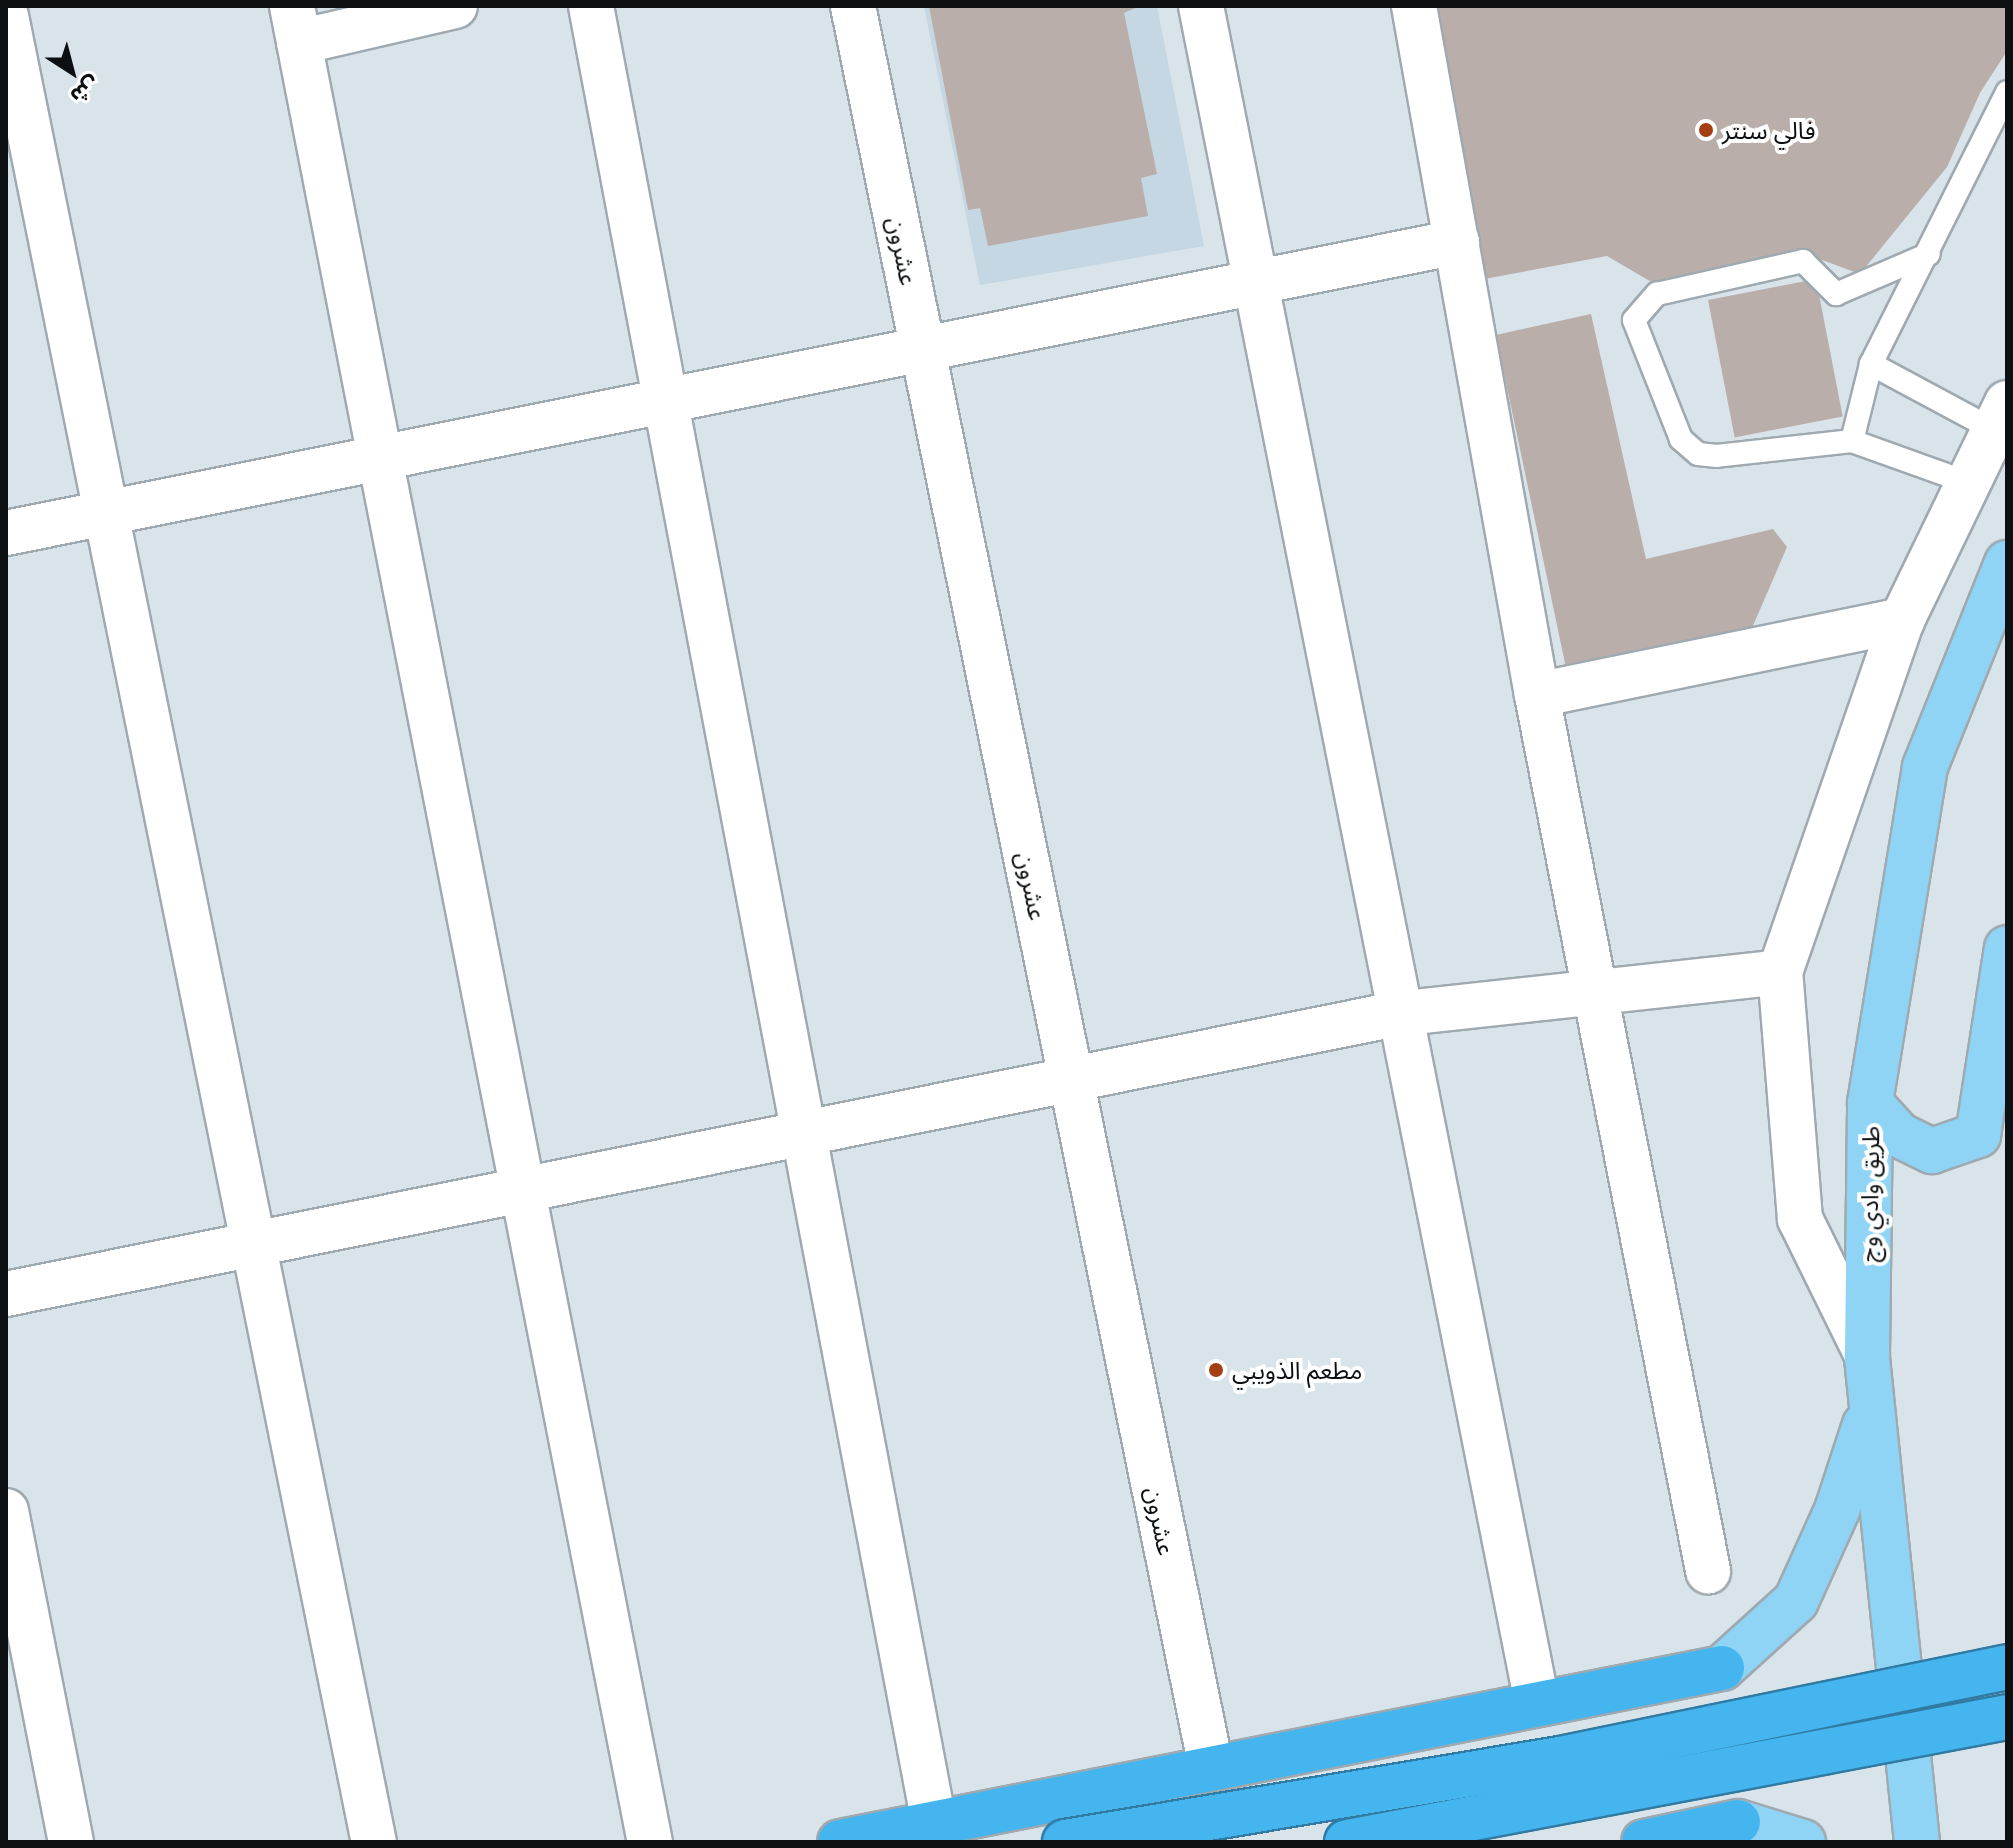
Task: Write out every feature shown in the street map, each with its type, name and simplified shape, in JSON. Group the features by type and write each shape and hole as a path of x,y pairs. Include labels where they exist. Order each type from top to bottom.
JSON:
{"highway":[{"path":"1065,1842 1560,1759 2007,1667"},
{"path":"840,1842 1722,1668"},
{"path":"1347,1842 2007,1717"},
{"path":"1644,1842 1738,1822"}],"main road":[{"name":"طريق وادي وج","path":"1917,1842 1867,1355 1870,1103 1925,767 2007,563"},
{"path":"1870,1103 1899,1135 1932,1151 1978,1135 2007,948"},
{"path":"1722,1668 1796,1601 1837,1510 1871,1408"},
{"path":"1738,1822 1803,1842"}],"street":[{"path":"455,6 296,24 650,1842"},
{"path":"591,6 934,1823"},
{"name":"عشرون","path":"853,6 1211,1767"},
{"path":"1201,6 1396,1014 1537,1703"},
{"path":"1414,6 1537,695 1597,988 1708,1571"},
{"path":"6,16 12,79 106,512 374,1842"},
{"path":"6,533 1457,242"},
{"path":"1867,1355 1800,1219 1780,972 1902,620 2001,416"},
{"path":"1537,695 1902,620"},
{"path":"6,1294 1396,1014 1597,988 1780,972"},
{"path":"6,1511 71,1842"}],"lane":[{"path":"1852,441 1871,364 1929,254 2007,92"},
{"path":"1929,254 1836,294 1803,261 1788,264 1657,294 1634,320 1681,439 1698,454 1852,441 1969,483"},
{"path":"1871,364 2001,416"}],"shaded area":[{"path":"924,6 1157,6 1204,246 980,285"}],"building":[{"path":"929,6 1140,6 1124,13 1157,174 1141,178 1148,216 988,246 980,208 968,210"},
{"name":"فالي سنتر","path":"1424,6 2007,6 2007,51 1980,93 1947,167 1860,274 1803,253 1660,287 1607,256 1479,280"},
{"path":"1816,279 1843,416 1735,437 1708,300"},
{"path":"1591,314 1646,559 1773,529 1787,547 1749,635 1566,668 1496,335"}],"place":[{"name":"فالي سنتر","path":"1706,130"},
{"name":"مطعم الذويبي","path":"1216,1370"}]}
